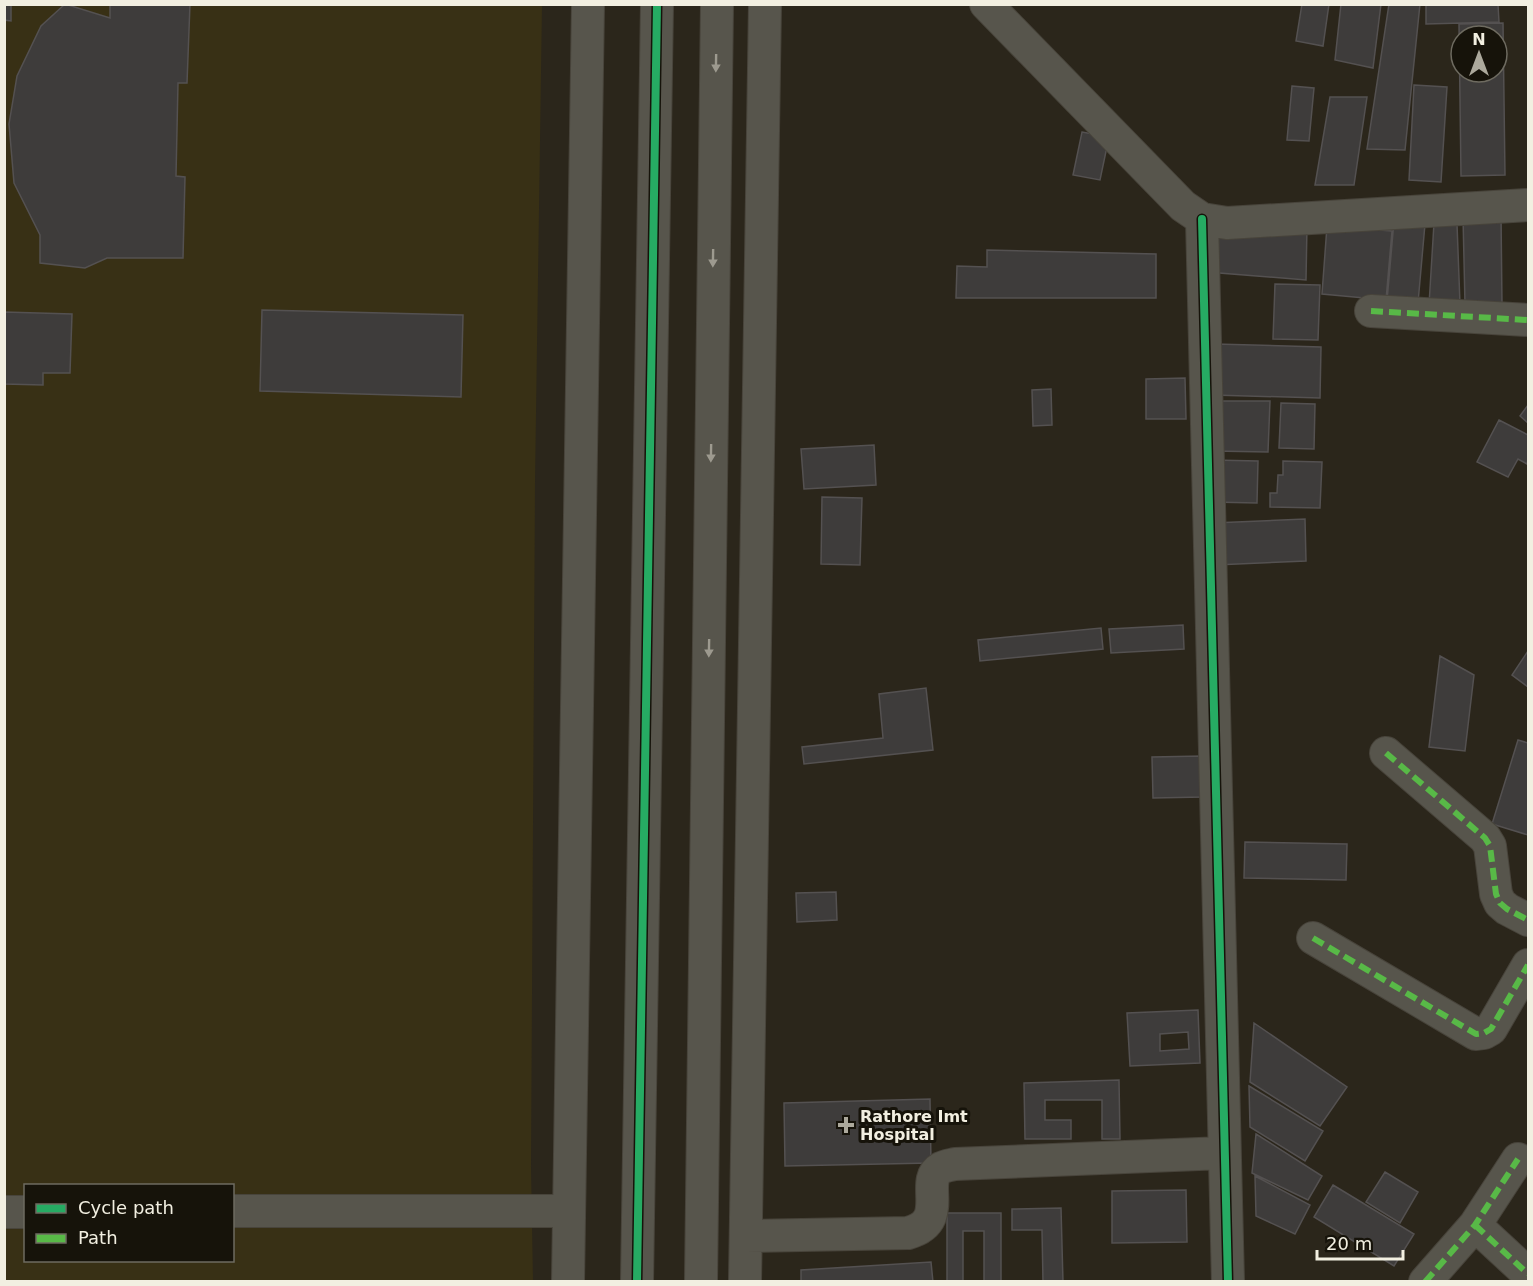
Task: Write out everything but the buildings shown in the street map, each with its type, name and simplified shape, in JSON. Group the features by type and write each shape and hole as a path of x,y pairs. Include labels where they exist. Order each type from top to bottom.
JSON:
{"street":[{"path":"568,1281 588,4"},
{"path":"637,1281 657,4"},
{"path":"701,1281 717,4"},
{"path":"745,1281 765,4"},
{"path":"986,4 1183,206 1202,219 1227,223 1528,205"},
{"path":"1202,219 1223,1153 1228,1281"},
{"path":"1371,311 1528,320"},
{"path":"1386,753 1485,838 1490,846 1496,894 1500,903 1528,920"},
{"path":"1313,938 1476,1034 1491,1029 1528,965"},
{"path":"746,1236 908,1233 919,1230 927,1223 933,1209 934,1175 940,1168 955,1164 1223,1153"},
{"path":"1425,1281 1474,1225 1518,1159"},
{"path":"234,1211 569,1211"},
{"path":"4,1212 24,1212"},
{"path":"1474,1225 1528,1274"}],"shaded area":[{"path":"5,5 542,5 535,482 531,1167 533,1281 5,1282"}],"marked path":[{"path":"1371,311 1528,320"},
{"path":"1386,753 1485,838 1490,846 1496,894 1500,903 1528,920"},
{"path":"1313,938 1476,1034 1491,1029 1528,965"},
{"path":"1425,1282 1475,1225 1518,1159"},
{"path":"1475,1225 1528,1274"}],"cycle path":[{"path":"637,1282 657,4"},
{"path":"1202,219 1228,1282"}],"place":[{"name":"Rathore Imt Hospital","path":"846,1125"}]}
